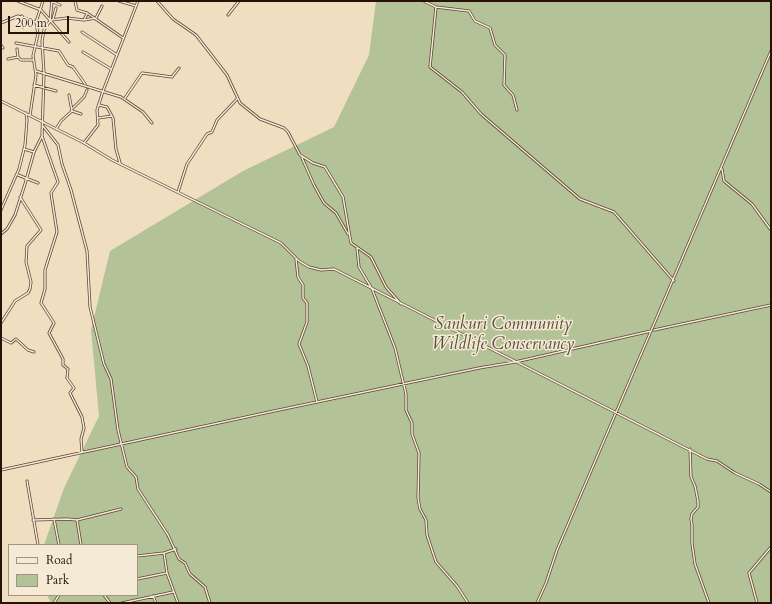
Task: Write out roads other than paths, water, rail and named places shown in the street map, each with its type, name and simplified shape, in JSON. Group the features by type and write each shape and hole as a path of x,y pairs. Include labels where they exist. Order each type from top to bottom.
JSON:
{"street":[{"path":"18,1 41,10 69,42"},
{"path":"30,115 36,71 33,60 34,46 38,34 36,22 41,10 42,1"},
{"path":"51,20 52,1 60,5"},
{"path":"75,1 77,10 96,18 123,38"},
{"path":"119,1 136,6"},
{"path":"84,143 98,125 98,105 138,1"},
{"path":"157,1 173,19 196,35 227,75 237,99 260,119 284,128 288,132 295,147 302,156 314,185 324,203 336,213 349,235"},
{"path":"228,15 239,1"},
{"path":"424,1 436,7 469,11 475,21 490,28 494,45 505,56 504,85 512,95 517,110"},
{"path":"96,18 102,6"},
{"path":"436,7 430,67 462,92 481,114 580,199 614,212 674,281"},
{"path":"1,234 7,229 15,215 34,152 42,136 44,73 42,41 44,30 51,20 56,8"},
{"path":"84,20 87,13"},
{"path":"1,23 18,16 22,16 36,22"},
{"path":"22,16 24,22 23,27"},
{"path":"51,20 67,18 84,20 96,18"},
{"path":"82,32 116,55"},
{"path":"16,43 59,51 68,65 73,67 86,86"},
{"path":"17,49 18,57"},
{"path":"537,603 558,550 771,51"},
{"path":"83,52 111,69"},
{"path":"8,59 18,57 23,60 33,60"},
{"path":"125,98 142,73 172,77 179,68"},
{"path":"36,71 125,98 143,112 152,123"},
{"path":"34,85 56,91"},
{"path":"56,129 61,121 84,97 87,90"},
{"path":"69,95 73,108"},
{"path":"178,192 187,164 207,134 212,132 217,120 237,99"},
{"path":"1,101 120,163 281,243 296,258 314,269 334,270 515,362 618,412 707,459 717,461 736,474 759,484 771,492"},
{"path":"98,105 107,107 112,116 116,149 120,163"},
{"path":"72,111 81,114"},
{"path":"1,210 18,175 24,149 27,120 26,113"},
{"path":"98,118 112,116"},
{"path":"43,126 58,145 87,251 90,307 104,364 111,379 118,430 127,467 136,477 138,489 176,549 179,559 185,563 190,574 205,587 210,603"},
{"path":"42,136 58,182 51,193 57,232 45,270 45,289 41,303 54,322 49,333 63,359 63,365 68,369 67,378 74,388 70,393 82,417 84,428 81,439 82,452"},
{"path":"24,149 34,152"},
{"path":"302,156 313,163 324,166 340,191 346,207 351,243 371,257 386,287 402,305"},
{"path":"722,167 724,181 752,204 771,230"},
{"path":"18,175 38,183"},
{"path":"1,323 15,301 28,293 30,289 31,282 26,262 27,246 41,230 20,197"},
{"path":"357,248 359,267 372,289 395,348 406,394 406,410 412,423 412,434 419,453 418,498 420,509 426,520 427,535 436,562 457,586 468,603"},
{"path":"296,258 298,277 303,284 303,298 307,303 307,322 300,344 308,366 317,402"},
{"path":"1,470 317,402 515,362 652,330 771,305"},
{"path":"1,338 11,343 16,339 28,350 34,352"},
{"path":"690,449 690,477 695,486 698,502 698,507 690,519 692,525 692,543 695,564 708,603"},
{"path":"27,481 38,544"},
{"path":"33,520 76,520 120,509"},
{"path":"54,519 59,544"},
{"path":"76,520 81,544"},
{"path":"757,603 749,573 771,547"},
{"path":"138,556 164,553 176,549"},
{"path":"164,553 167,573 178,603"},
{"path":"138,578 167,573"},
{"path":"122,603 173,592"},
{"path":"153,596 156,603"}],"park label":[{"name":"Sankuri Community Wildlife Conservancy","path":"503,335"}]}
